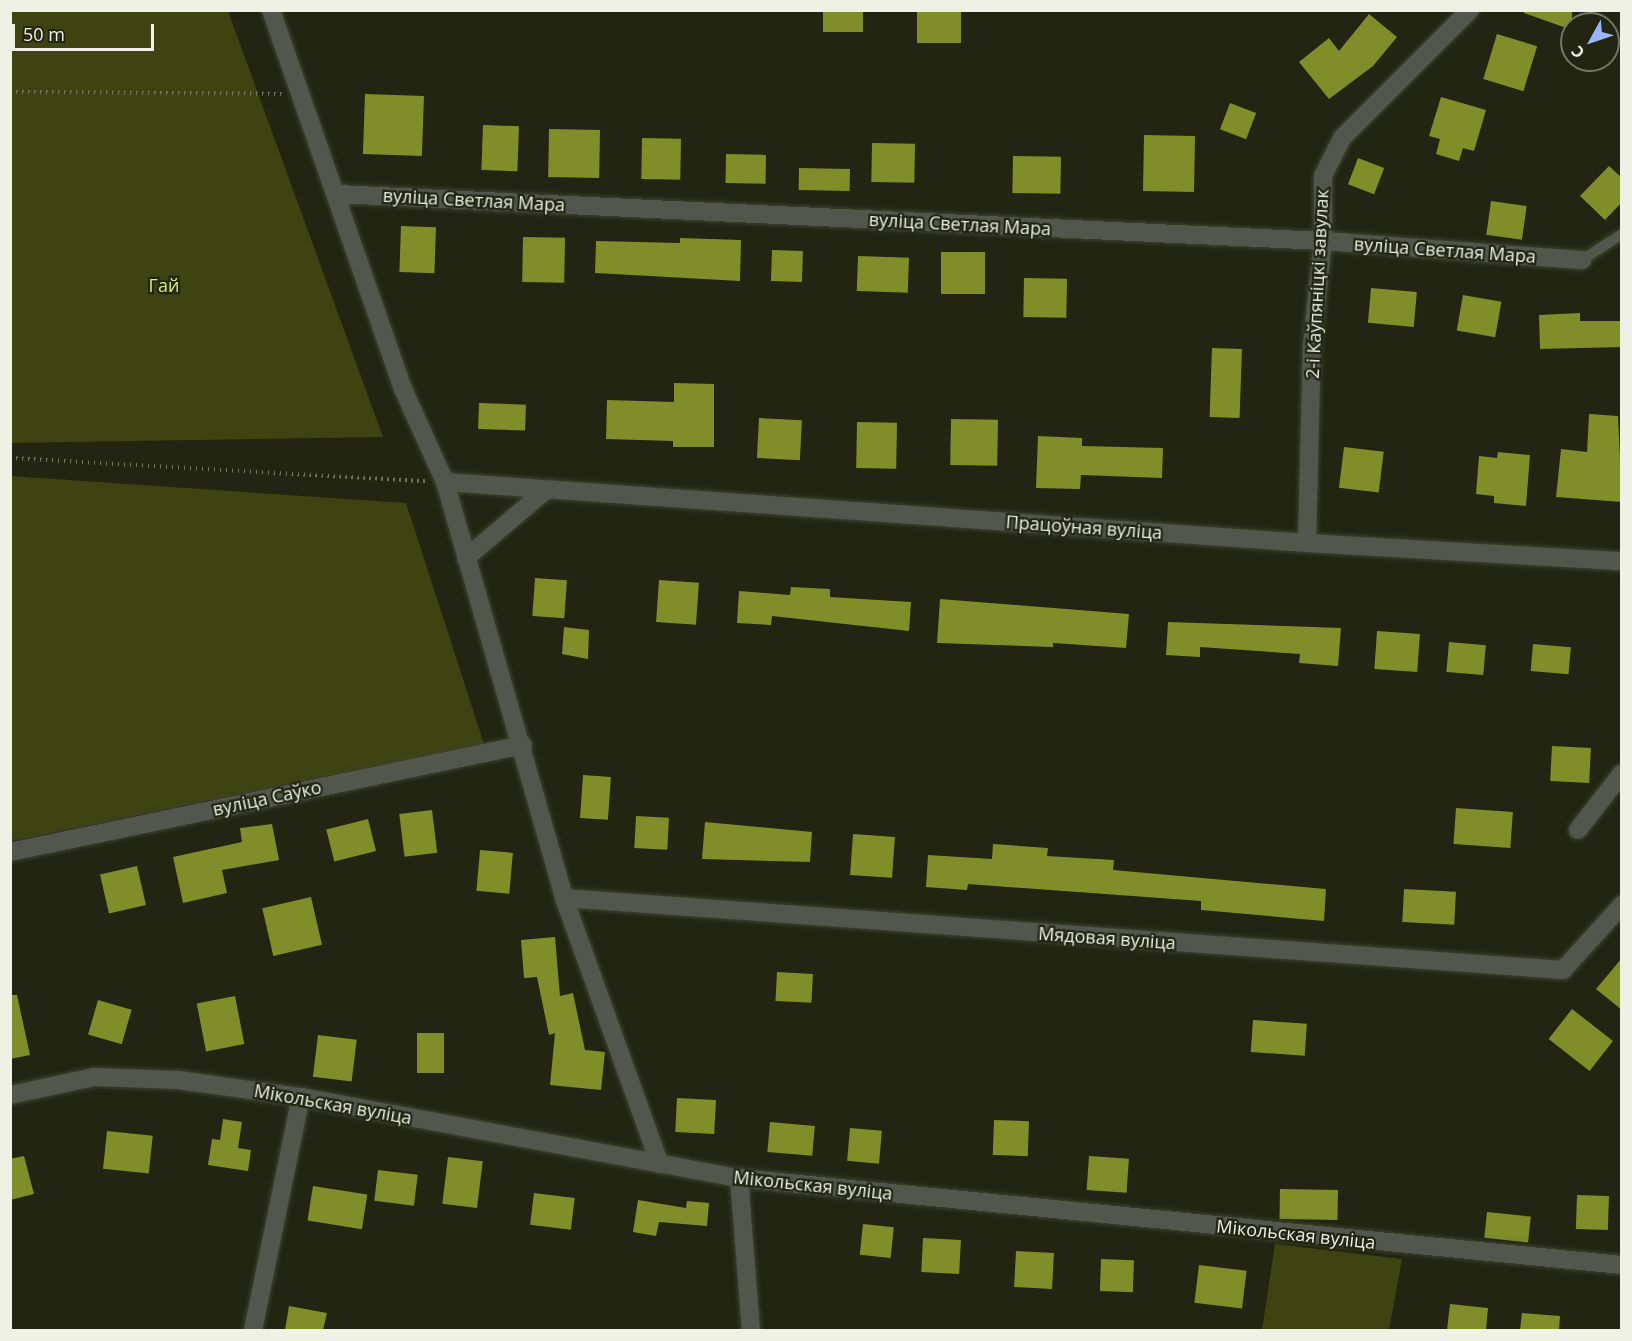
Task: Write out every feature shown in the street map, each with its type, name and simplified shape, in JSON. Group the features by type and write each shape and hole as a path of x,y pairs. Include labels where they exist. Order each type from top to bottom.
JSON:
{"street":[{"path":"271,10 338,194 403,389 445,482 523,745 564,898 660,1164"},
{"name":"2-і Каўпяніцкі завулак","path":"1307,543 1312,345 1323,241 1323,176 1342,138 1470,10"},
{"name":"вуліца Светлая Мара","path":"338,194 1323,241 1582,260"},
{"name":"Працоўная вуліца","path":"445,482 1307,543 1622,561"},
{"path":"466,558 546,490"},
{"name":"вуліца Саўко","path":"10,852 523,745"},
{"path":"1578,830 1622,773"},
{"name":"Мядовая вуліца","path":"564,898 1563,970 1622,905"},
{"name":"Мікольская вуліца","path":"10,1095 94,1077 178,1080 301,1097 739,1178 1622,1265"},
{"path":"252,1330 301,1097"},
{"path":"739,1178 752,1330"}],"lane":[{"path":"1582,260 1622,234"}],"path":[{"path":"10,92 301,94"},
{"path":"10,458 445,482"}],"green space":[{"name":"Гай","path":"10,11 228,11 383,437 11,443"},
{"path":"10,476 406,503 484,744 11,841"},
{"path":"1275,1244 1402,1259 1389,1330 1262,1330"}],"building":[{"path":"823,10 863,10 863,32 823,32"},
{"path":"917,10 961,10 961,43 917,43"},
{"path":"1524,10 1572,10 1572,12 1560,12 1560,26 1524,13"},
{"path":"1369,14 1397,37 1373,66 1329,99 1299,62 1329,38 1339,51"},
{"path":"1497,34 1537,46 1523,91 1483,79"},
{"path":"365,94 424,96 422,156 363,154"},
{"path":"1441,97 1486,110 1474,151 1463,148 1459,161 1436,154 1440,139 1429,136"},
{"path":"1230,103 1256,113 1246,139 1220,129"},
{"path":"483,125 519,126 517,171 481,170"},
{"path":"549,129 600,130 599,178 548,177"},
{"path":"1144,135 1195,136 1194,192 1143,191"},
{"path":"642,138 681,139 680,180 641,179"},
{"path":"872,143 915,144 914,183 871,182"},
{"path":"726,154 766,155 765,184 725,183"},
{"path":"1013,156 1061,157 1060,194 1012,193"},
{"path":"1358,158 1384,168 1374,194 1348,184"},
{"path":"1609,166 1622,178 1622,202 1605,220 1580,196"},
{"path":"799,168 850,169 850,191 799,190"},
{"path":"1491,201 1527,206 1522,240 1486,235"},
{"path":"401,226 436,227 434,273 399,272"},
{"path":"523,237 565,238 564,283 522,282"},
{"path":"680,238 741,240 740,281 595,273 596,241 680,243"},
{"path":"772,250 803,251 802,282 771,281"},
{"path":"941,252 985,252 985,294 941,294"},
{"path":"858,256 909,258 908,293 857,291"},
{"path":"1024,278 1067,279 1066,318 1023,317"},
{"path":"1371,288 1417,292 1414,327 1368,323"},
{"path":"1463,295 1501,302 1495,337 1457,330"},
{"path":"1580,313 1580,321 1622,321 1622,347 1540,349 1539,315"},
{"path":"1212,348 1242,349 1240,418 1210,417"},
{"path":"674,383 714,384 714,447 673,447 673,441 606,439 607,400 674,402"},
{"path":"479,403 526,405 525,431 478,429"},
{"path":"1589,414 1618,416 1622,502 1556,497 1561,449 1587,452"},
{"path":"759,418 802,420 800,460 757,458"},
{"path":"951,419 998,420 997,466 950,465"},
{"path":"857,422 897,423 896,469 856,468"},
{"path":"1038,436 1082,438 1082,446 1163,448 1162,478 1081,475 1080,489 1036,488"},
{"path":"1344,447 1384,452 1379,493 1339,488"},
{"path":"1498,452 1530,455 1526,506 1494,503 1494,496 1476,494 1479,456 1497,458"},
{"path":"535,578 567,580 564,618 532,616"},
{"path":"659,580 699,583 696,625 656,622"},
{"path":"791,587 830,589 830,597 911,602 909,631 772,616 771,625 737,623 739,591 790,595"},
{"path":"940,599 1129,614 1126,648 1053,643 1053,647 937,643"},
{"path":"1168,622 1341,628 1338,666 1299,663 1300,654 1200,647 1200,657 1166,655"},
{"path":"564,627 589,630 588,659 562,654"},
{"path":"1377,631 1420,634 1417,672 1374,669"},
{"path":"1449,642 1486,645 1483,675 1446,672"},
{"path":"1533,644 1571,647 1569,674 1531,671"},
{"path":"1552,746 1591,748 1589,783 1550,781"},
{"path":"583,775 611,777 608,820 580,818"},
{"path":"1456,808 1513,812 1510,848 1453,844"},
{"path":"432,810 437,853 404,857 399,814"},
{"path":"636,816 669,818 667,850 634,848"},
{"path":"368,819 376,851 334,861 326,829"},
{"path":"705,822 812,832 810,862 702,859"},
{"path":"272,824 279,860 222,870 227,893 183,903 173,857 242,842 240,828"},
{"path":"853,834 895,837 892,878 850,875"},
{"path":"993,844 1048,848 1047,856 1114,860 1113,870 1326,889 1324,921 1201,910 1201,901 968,884 967,890 926,887 928,855 992,859"},
{"path":"480,850 513,853 509,894 476,891"},
{"path":"137,866 146,905 109,914 100,875"},
{"path":"1404,889 1456,892 1454,925 1402,922"},
{"path":"311,897 322,945 273,956 262,908"},
{"path":"555,937 560,996 573,993 585,1050 605,1052 601,1090 550,1085 555,1033 549,1035 537,977 524,978 521,940"},
{"path":"1622,958 1622,1010 1596,989"},
{"path":"777,972 813,974 811,1003 775,1001"},
{"path":"10,995 17,995 30,1055 10,1059"},
{"path":"235,996 244,1044 206,1052 197,1003"},
{"path":"98,1000 132,1010 122,1044 88,1035"},
{"path":"1572,1009 1613,1041 1590,1071 1549,1039"},
{"path":"1253,1020 1307,1024 1305,1056 1251,1052"},
{"path":"417,1033 444,1033 444,1073 417,1073"},
{"path":"318,1035 357,1040 352,1081 313,1077"},
{"path":"677,1098 716,1100 714,1134 675,1132"},
{"path":"223,1119 242,1122 238,1148 251,1150 248,1171 208,1165 212,1139 220,1140"},
{"path":"994,1120 1029,1121 1028,1156 993,1155"},
{"path":"770,1122 815,1126 812,1156 767,1152"},
{"path":"850,1128 882,1131 879,1164 847,1161"},
{"path":"107,1131 153,1136 149,1174 103,1169"},
{"path":"24,1156 34,1194 10,1200 10,1159"},
{"path":"1089,1156 1129,1159 1127,1193 1087,1190"},
{"path":"448,1157 483,1161 477,1208 442,1204"},
{"path":"378,1170 418,1175 414,1206 374,1201"},
{"path":"313,1186 367,1195 362,1229 308,1221"},
{"path":"1280,1189 1338,1190 1337,1220 1279,1219"},
{"path":"534,1193 575,1198 571,1230 530,1225"},
{"path":"1577,1195 1609,1196 1608,1230 1576,1229"},
{"path":"638,1200 686,1208 687,1201 709,1203 707,1226 659,1222 656,1236 633,1232"},
{"path":"1487,1212 1531,1217 1528,1242 1484,1238"},
{"path":"863,1224 894,1227 891,1258 860,1255"},
{"path":"923,1238 961,1240 959,1274 921,1272"},
{"path":"1016,1251 1054,1253 1052,1289 1014,1287"},
{"path":"1101,1259 1134,1260 1133,1292 1100,1291"},
{"path":"1199,1265 1247,1271 1242,1309 1194,1303"},
{"path":"1450,1304 1488,1308 1486,1330 1447,1330"},
{"path":"289,1306 327,1313 323,1330 285,1330"},
{"path":"1522,1313 1560,1316 1559,1330 1520,1330"}]}
